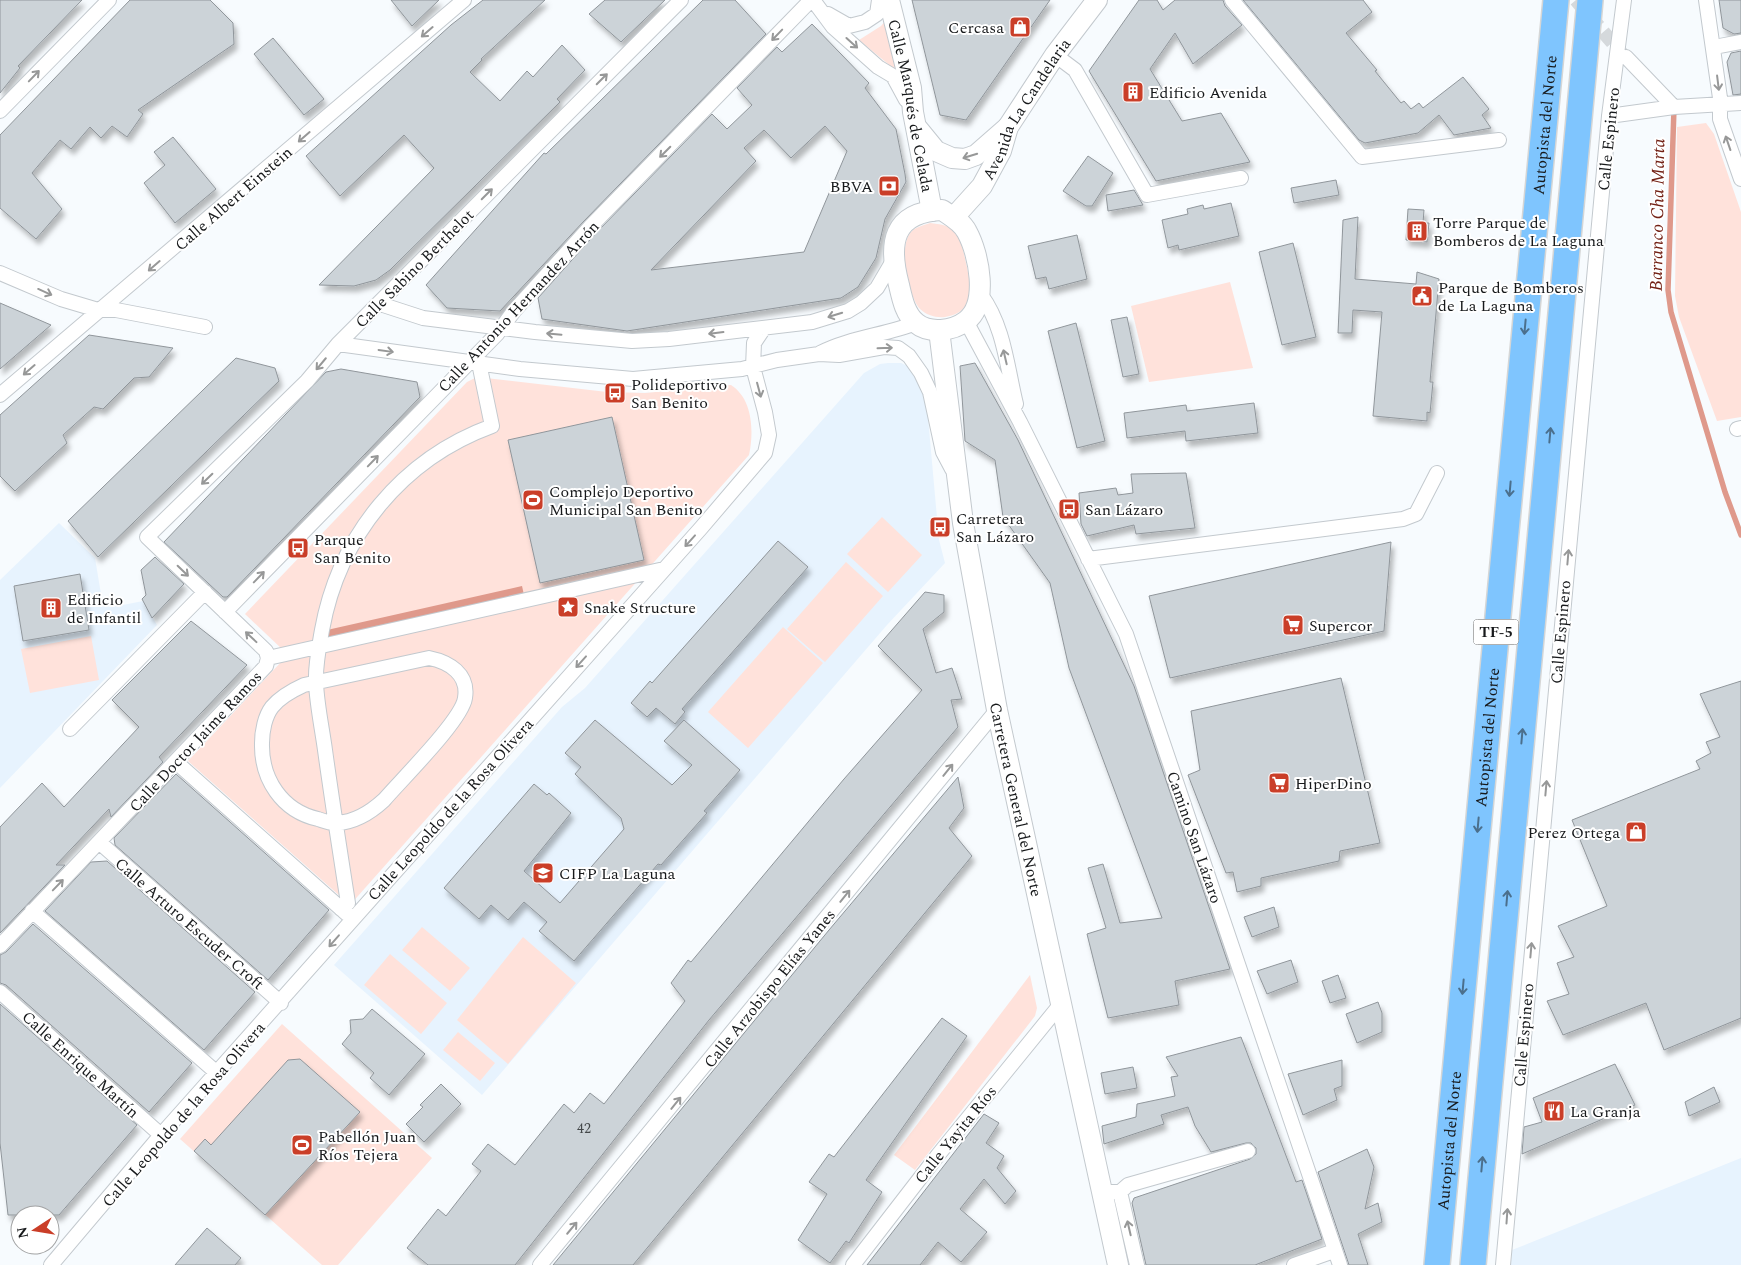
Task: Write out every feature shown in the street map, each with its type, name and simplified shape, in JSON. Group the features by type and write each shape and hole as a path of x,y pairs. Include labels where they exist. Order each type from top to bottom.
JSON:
{"highway":[{"name":"Autopista del Norte","path":"1437,1265 1556,0"},
{"name":"Autopista del Norte","path":"1472,1265 1590,0"}],"main road":[{"name":"Calle Marqués de Celada","path":"889,0 911,88 932,211"},
{"name":"Avenida La Candelaria","path":"954,217 982,186 1001,152 1008,127 1055,55 1097,0"},
{"path":"915,120 936,151 952,158 965,159 976,155 1008,127"},
{"path":"942,210 954,217 967,231 981,295 975,311 966,322 939,330 916,323 906,311 894,259 893,245 897,233 906,222 918,214 942,210"},
{"name":"Carretera General del Norte","path":"939,330 963,523 997,710 1060,1005 1111,1192 1118,1265"}],"street":[{"path":"0,111 109,0"},
{"name":"Calle Albert Einstein","path":"0,394 464,0"},
{"name":"Calle Sabino Berthelot","path":"147,537 307,380 338,344 681,0"},
{"path":"814,2 849,26 865,22 877,14 879,0"},
{"path":"1232,0 1362,157 1499,140"},
{"name":"Calle Espinero","path":"1503,1265 1609,116 1624,0"},
{"path":"1706,0 1714,47 1720,119 1741,179"},
{"path":"814,2 833,27 878,67 893,76 915,120"},
{"name":"Calle Antonio Hernandez Arrón","path":"225,612 474,362 514,311 590,227 814,2"},
{"path":"1714,47 1741,42"},
{"path":"1055,55 1075,70 1147,195 1241,178"},
{"path":"1626,57 1674,108"},
{"path":"1609,116 1674,108 1741,103"},
{"path":"380,304 423,318 632,341 669,339 812,322 848,311 861,303 877,288 894,259"},
{"path":"0,273 61,299 98,310 116,310 205,327"},
{"name":"Camino San Lázaro","path":"981,295 992,311 998,326 1020,422"},
{"name":"Camino San Lázaro","path":"966,322 1020,422 1126,634 1340,1265"},
{"path":"819,354 836,345 852,343 916,323"},
{"name":"Calle Leopoldo de la Rosa Olivera","path":"51,1265 161,1135 281,1003 764,453 769,435 753,367 754,342 764,328"},
{"path":"338,344 596,378 633,379 670,378 753,367 777,360 819,354 839,355 884,347 898,348 909,356 922,373 930,392 943,452 958,481"},
{"path":"342,909 348,903 335,824 316,681 319,646 326,605 338,574 362,526 386,495 418,465 465,436 492,426 474,362"},
{"path":"1088,559 1403,519 1416,514 1437,473"},
{"name":"Calle Doctor Jaime Ramos","path":"0,946 266,666 268,658 266,651 147,537"},
{"path":"268,658 664,569"},
{"path":"70,729 205,592"},
{"path":"428,658 444,661 457,670 464,685 465,699 457,717 384,800 371,812 355,819 335,824 305,816 288,806 268,780 262,758 262,731 272,707 290,692 316,681 428,658"},
{"name":"Calle Arzobispo Elías Yanes","path":"540,1265 997,710"},
{"path":"176,762 353,919"},
{"name":"Calle Arturo Escuder Croft","path":"99,842 281,1003"},
{"path":"32,911 217,1073"},
{"name":"Calle Enrique Martín","path":"0,992 161,1135"},
{"name":"Calle Yayita Ríos","path":"852,1265 938,1155 1060,1005"},
{"path":"1137,1265 1111,1192 1128,1185 1248,1151"},
{"path":"1294,1265 1334,1251"}],"shaded area":[{"path":"886,20 899,73 859,40 881,26"},
{"path":"1706,123 1714,134 1741,212 1741,417 1717,421 1679,317 1675,296 1677,127"},
{"path":"930,223 948,227 957,234 963,248 968,271 970,288 967,304 962,310 945,317 931,316 920,309 908,282 906,270 905,247 908,238 912,231"},
{"path":"1230,282 1253,368 1149,382 1131,306"},
{"path":"901,363 912,368 926,395 939,540 945,563 887,625 482,1095 334,965 562,707 585,688 864,373 880,364"},
{"path":"477,377 607,392 645,393 731,385 738,391 748,407 751,426 749,455 350,905 188,761 283,660 283,650 245,614 467,382"},
{"path":"882,517 922,555 888,592 847,554"},
{"path":"59,523 95,558 103,606 118,606 143,601 157,625 0,788 0,580"},
{"path":"846,562 883,596 825,662 787,629"},
{"path":"522,586 524,595 327,638 327,630"},
{"path":"783,627 823,663 748,748 708,712"},
{"path":"91,636 99,680 30,693 21,649"},
{"path":"422,927 470,968 450,991 402,950"},
{"path":"523,937 576,983 508,1064 457,1020"},
{"path":"390,954 447,1003 421,1034 364,985"},
{"path":"1030,975 1037,1008 1035,1016 915,1170 894,1155"},
{"name":"Pabellón Juan Ríos Tejera","path":"282,1024 432,1158 338,1265 322,1265 180,1139"},
{"path":"458,1032 495,1063 480,1081 443,1050"},
{"path":"1741,1158 1741,1265 1511,1265 1512,1250"}],"building":[{"path":"0,0 82,0 18,66 20,68 0,93"},
{"path":"130,0 210,0 233,23 234,44 138,110 143,114 127,137 112,126 101,138 90,127 71,149 60,140 32,173 62,209 36,239 0,208 0,135"},
{"path":"391,0 439,0 412,26"},
{"path":"483,0 545,0 481,59 470,72 500,101 527,71 533,77 562,45 585,70 557,99 560,102 390,270 376,280 354,286 319,285 434,168 404,135 340,196 306,156 451,25"},
{"path":"605,0 665,0 621,42 589,14"},
{"path":"703,0 735,0 766,34 584,221 500,311 447,308 426,285 544,153 546,154"},
{"path":"912,0 1050,0 966,120 940,115"},
{"name":"Edificio Avenida","path":"1139,0 1157,0 1163,10 1175,0 1223,0 1225,6 1242,25 1193,64 1175,33 1150,69 1182,121 1221,113 1250,162 1156,181 1089,71"},
{"path":"1243,0 1363,0 1372,12 1346,33 1377,70 1375,71 1401,103 1404,101 1411,109 1419,103 1423,108 1463,77 1489,109 1482,115 1491,128 1454,135 1439,115 1418,133 1365,143 1359,140"},
{"path":"1719,0 1741,0 1741,33 1734,34 1723,28"},
{"path":"812,24 869,83 865,88 896,129 906,182 885,219 876,258 858,287 841,298 627,331 542,319 538,298 596,233 712,114 727,129 752,105 737,88 777,47 782,52","holes":["825,126 847,151 804,252 651,270 756,161 744,148 764,130 791,158"]},
{"path":"273,38 324,99 304,115 254,54"},
{"path":"1741,51 1741,94 1733,95 1727,62 1731,53"},
{"path":"173,137 216,189 175,223 144,183 165,165 154,152"},
{"path":"1088,156 1113,173 1092,206 1086,206 1063,191"},
{"path":"1336,180 1339,195 1294,203 1291,188"},
{"path":"1134,190 1143,205 1108,211 1106,195"},
{"path":"1231,203 1239,236 1179,250 1178,245 1168,248 1162,220 1188,214 1187,209 1203,205 1204,209"},
{"name":"Torre Parque de Bomberos de La Laguna","path":"1408,209 1424,210 1423,223 1429,223 1427,242 1406,240"},
{"path":"1358,217 1355,279 1416,284 1417,272 1439,279 1430,382 1433,382 1430,413 1427,412 1427,421 1373,416 1382,312 1353,310 1352,333 1338,333 1343,220"},
{"path":"1077,235 1087,279 1049,289 1046,277 1036,279 1028,246"},
{"path":"1293,243 1316,337 1282,345 1259,252"},
{"path":"0,303 51,325 0,369"},
{"path":"1127,317 1139,374 1123,377 1111,320"},
{"path":"1076,323 1105,441 1077,448 1048,331"},
{"path":"89,335 173,348 149,377 134,378 103,409 94,407 63,435 67,443 15,491 0,476 0,415"},
{"path":"236,358 275,368 279,381 98,557 68,521"},
{"path":"975,363 1018,440 1134,686 1230,969 1175,981 1179,1005 1108,1018 1087,934 1106,928 1088,868 1103,864 1120,923 1162,918 1069,668 1050,583 1003,517 995,460 965,441 960,366"},
{"path":"341,369 417,382 420,397 227,597 223,597 164,542 326,372"},
{"path":"1254,403 1258,433 1186,441 1185,431 1127,438 1124,413 1186,405 1187,411"},
{"path":"612,417 644,560 540,583 508,440"},
{"path":"1186,473 1195,528 1136,534 1134,525 1087,536 1081,524 1079,493 1116,488 1118,495 1133,493 1131,474"},
{"path":"778,541 808,567 682,709 685,712 675,724 656,708 647,717 631,703 650,681 652,683"},
{"path":"1391,542 1384,631 1170,678 1149,596"},
{"path":"155,557 184,584 152,618 142,599 146,595 141,570"},
{"name":"Edificio de Infantil","path":"80,574 89,630 23,641 14,586"},
{"path":"925,592 944,595 944,612 923,629 936,673 952,668 962,699 951,700 958,727 709,1020 515,1265 428,1265 407,1248 438,1209 446,1216 481,1171 472,1164 488,1144 515,1165 564,1104 574,1113 590,1093 604,1104 685,1001 671,983 688,960 691,962 844,779 922,690 878,646"},
{"path":"191,621 247,665 159,757 163,762 111,817 109,809 56,865 65,865 0,933 0,827 42,783 64,807 139,727 112,700"},
{"name":"HiperDino","path":"1341,678 1380,843 1340,851 1339,861 1261,878 1261,886 1237,892 1233,872 1226,873 1188,775 1200,770 1191,711"},
{"path":"1741,681 1741,1018 1664,1050 1646,1003 1563,1035 1547,1001 1569,994 1557,963 1574,957 1558,926 1607,906 1572,820 1700,769 1696,761 1711,753 1706,742 1720,737 1700,694"},
{"path":"595,720 672,785 692,765 664,741 684,720 740,770 704,811 707,813 661,865 658,864 574,961 539,931 547,922 524,902 508,920 491,905 479,919 444,888 534,784 547,795 549,793 571,813 524,871 560,903 624,829 621,818 575,774 581,767 565,753"},
{"path":"176,774 329,910 268,980 115,845 114,838"},
{"path":"958,777 964,808 949,828 972,856 790,1076 633,1265 553,1265 829,930"},
{"path":"107,861 255,992 204,1050 45,911 91,862"},
{"path":"1274,907 1279,927 1252,937 1244,917"},
{"path":"33,924 192,1063 149,1112 6,985 0,983 0,955 6,952"},
{"path":"1291,960 1298,982 1267,994 1257,971"},
{"path":"1338,975 1346,998 1330,1003 1322,981"},
{"path":"1378,1002 1382,1013 1382,1032 1357,1043 1346,1014"},
{"path":"0,1004 137,1125 60,1214 60,1205 10,1205 10,1215 8,1215 0,1143"},
{"path":"372,1009 425,1054 389,1095 370,1078 374,1073 342,1044 351,1033 350,1020 363,1019"},
{"path":"942,1018 967,1036 866,1180 882,1192 849,1243 846,1241 830,1263 798,1240 827,1194 809,1182 829,1154 834,1157"},
{"path":"1241,1037 1296,1182 1302,1180 1322,1239 1255,1265 1146,1265 1132,1203 1134,1198 1250,1159 1256,1154 1256,1148 1251,1143 1246,1143 1211,1152 1195,1126 1188,1107 1161,1115 1164,1124 1104,1144 1102,1126 1136,1117 1137,1104 1175,1096 1171,1077 1178,1076 1166,1057"},
{"path":"300,1059 360,1112 265,1215 194,1151 205,1139 211,1145 288,1060"},
{"path":"1342,1060 1342,1086 1334,1089 1337,1100 1303,1115 1288,1074"},
{"path":"1615,1064 1635,1105 1522,1154 1524,1127 1542,1122 1533,1098"},
{"path":"1133,1067 1137,1088 1105,1094 1101,1073"},
{"path":"441,1084 461,1104 424,1142 406,1124 423,1107 420,1105"},
{"path":"1714,1087 1720,1102 1689,1116 1685,1102"},
{"path":"984,1114 999,1123 986,1143 1004,1156 997,1168 1016,1191 1005,1204 984,1179 960,1209 987,1232 961,1262 938,1242 920,1265 867,1265"},
{"path":"1367,1149 1374,1167 1365,1209 1378,1203 1382,1222 1358,1234 1368,1265 1349,1265 1318,1172"},
{"path":"207,1228 241,1258 235,1265 175,1265"}],"waterway":[{"name":"Barranco Cha Marta","path":"1674,108 1668,290 1671,312 1725,492 1741,535"}],"tunnel":[{"path":"1576,0 1623,55"}],"place":[{"name":"Cercasa","path":"1020,27"},
{"name":"Edificio Avenida","path":"1133,92"},
{"name":"BBVA","path":"889,186"},
{"name":"Torre Parque de Bomberos de La Laguna","path":"1417,231"},
{"name":"Parque de Bomberos de La Laguna","path":"1422,296"},
{"name":"Polideportivo San Benito","path":"615,393"},
{"name":"Complejo Deportivo Municipal San Benito","path":"533,500"},
{"name":"San Lázaro","path":"1069,509"},
{"name":"Carretera San Lázaro","path":"940,527"},
{"name":"Parque San Benito","path":"298,548"},
{"name":"Snake Structure","path":"568,607"},
{"name":"Edificio de Infantil","path":"51,608"},
{"name":"Supercor","path":"1293,625"},
{"name":"HiperDino","path":"1279,783"},
{"name":"Perez Ortega","path":"1636,832"},
{"name":"CIFP La Laguna","path":"543,873"},
{"name":"La Granja","path":"1554,1111"},
{"name":"Pabellón Juan Ríos Tejera","path":"302,1145"}]}
